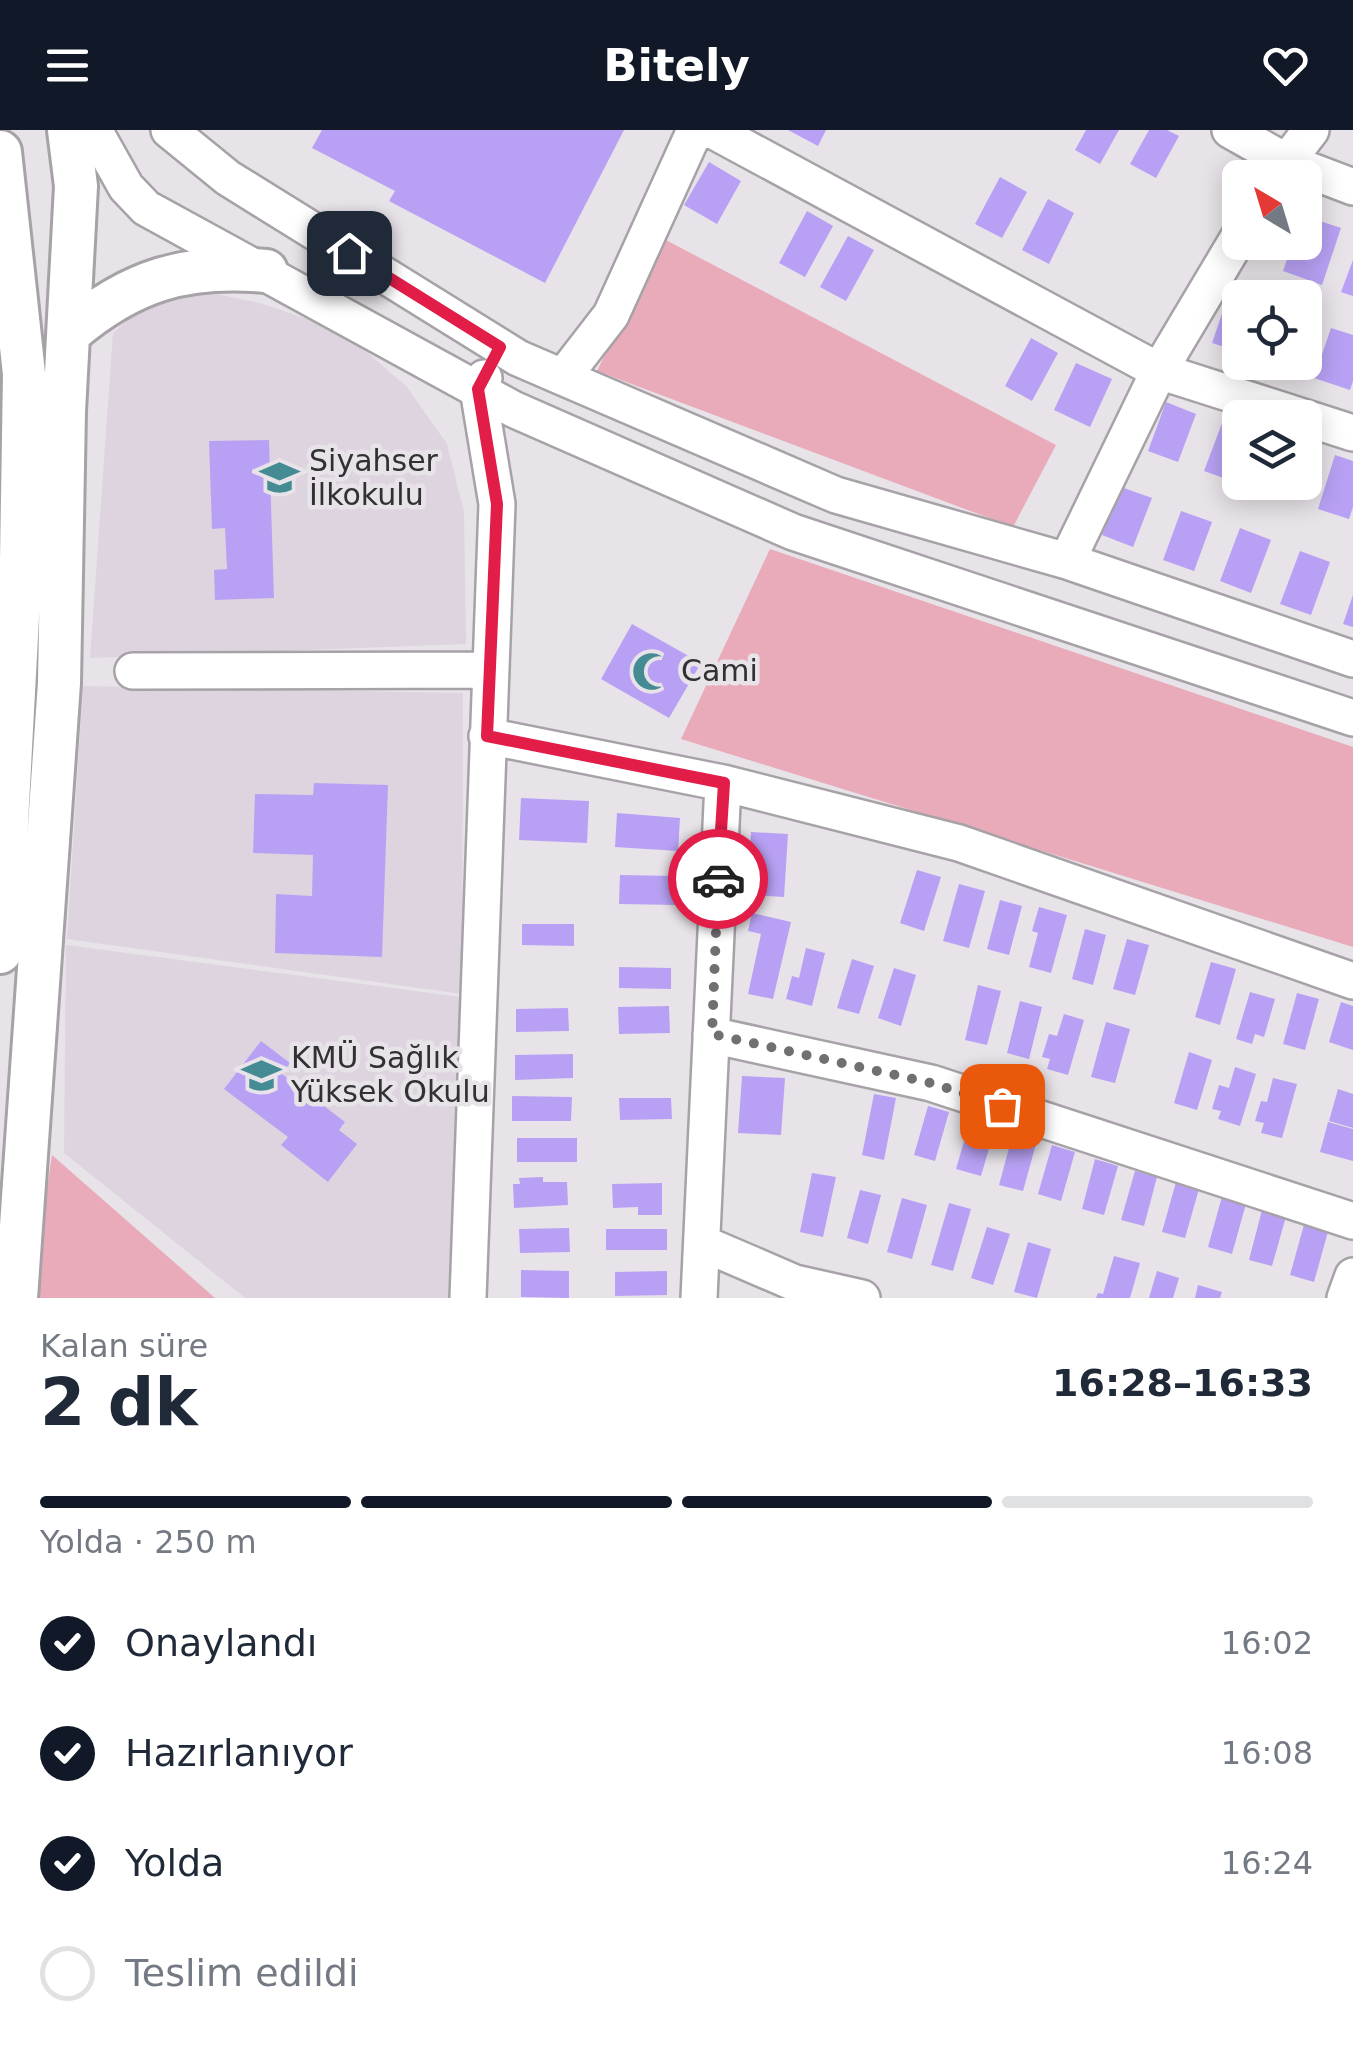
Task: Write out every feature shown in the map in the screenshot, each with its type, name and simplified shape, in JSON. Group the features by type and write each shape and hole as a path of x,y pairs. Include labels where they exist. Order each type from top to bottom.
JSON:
{"main road":[{"path":"16,1298 59,683 64,411 76,186 70,130"},
{"path":"0,152 2,199 24,374 20,580 0,952"},
{"path":"69,333 113,299 156,279 179,272 228,268 266,271"}],"street":[{"path":"94,130 126,187 146,208 512,408 794,532 1353,718"},
{"path":"169,130 228,178 500,347 563,377 836,495 1067,561 1353,659"},
{"path":"563,377 610,315 695,130"},
{"path":"712,130 1159,371 1353,433"},
{"path":"1230,130 1268,160"},
{"path":"1287,160 1312,130"},
{"path":"1322,179 1353,187"},
{"path":"1067,561 1159,371 1226,260"},
{"path":"468,1298 497,504 478,389 500,347"},
{"path":"132,670 490,670"},
{"path":"487,736 724,783 959,843 1353,981"},
{"path":"699,1298 724,783"},
{"path":"712,1034 931,1083 1353,1222"},
{"path":"702,1243 795,1284 862,1298"},
{"path":"1345,1298 1353,1276"}],"shaded area":[{"path":"662,238 1056,445 1013,527 597,371"},
{"name":"Siyahser İlkokulu","path":"207,292 260,303 307,319 361,347 407,387 447,444 464,512 466,644 90,658 113,333 146,303"},
{"path":"770,549 1353,747 1353,947 681,739"},
{"path":"83,686 463,693 462,994 67,939"},
{"name":"KMÜ Sağlık Yüksek Okulu","path":"66,945 461,997 448,1298 245,1298 64,1153"},
{"path":"52,1155 215,1298 31,1298"}],"building":[{"path":"322,130 624,130 545,283 389,201 395,191 312,148"},
{"path":"788,130 826,130 818,146"},
{"path":"1086,130 1119,130 1100,164 1075,150"},
{"path":"1149,130 1167,130 1179,136 1156,178 1130,164"},
{"path":"709,162 741,181 717,224 684,205"},
{"path":"1000,177 1027,192 1002,238 975,224"},
{"path":"1048,199 1074,213 1049,264 1022,250"},
{"path":"807,211 833,226 805,277 779,263"},
{"path":"1322,222 1341,228 1322,285 1322,280 1308,280 1283,271 1287,260 1322,260"},
{"path":"848,236 874,250 846,301 820,287"},
{"path":"1353,260 1353,296 1341,292"},
{"path":"1222,314 1222,346 1212,343"},
{"path":"1331,328 1353,335 1350,390 1320,380 1322,354"},
{"path":"1031,338 1058,353 1032,401 1005,386"},
{"path":"1076,363 1112,379 1090,427 1054,410"},
{"path":"1166,402 1196,414 1178,462 1148,451"},
{"path":"1222,423 1222,477 1204,471"},
{"path":"269,440 274,598 215,600 214,570 227,569 225,528 212,529 209,441"},
{"path":"1335,455 1353,461 1353,507 1349,519 1318,509"},
{"path":"1121,487 1152,498 1133,547 1102,535"},
{"path":"1181,511 1212,522 1194,571 1163,560"},
{"path":"1240,528 1271,540 1251,593 1220,581"},
{"path":"1300,551 1330,562 1311,615 1280,604"},
{"path":"1353,595 1353,627 1343,624"},
{"name":"Cami","path":"632,624 701,663 669,718 601,679"},
{"path":"314,783 388,785 382,957 275,953 276,894 312,896 313,855 253,853 255,794 313,795"},
{"path":"521,798 589,801 587,843 519,840"},
{"path":"617,813 680,818 678,851 615,847"},
{"path":"751,832 788,834 784,897 747,895"},
{"path":"917,870 941,877 924,931 900,923"},
{"path":"620,875 677,876 676,905 619,904"},
{"path":"959,884 985,891 969,948 943,941"},
{"path":"1000,900 1022,906 1009,955 987,949"},
{"path":"1039,907 1067,915 1051,973 1029,967 1038,933 1032,931"},
{"path":"752,913 791,922 773,999 748,994 761,934 748,931"},
{"path":"522,924 574,924 574,946 522,945"},
{"path":"1085,929 1106,935 1093,985 1072,979"},
{"path":"1127,939 1149,945 1135,995 1113,989"},
{"path":"806,948 825,953 812,1006 786,999 792,976 799,978"},
{"path":"852,959 874,966 859,1014 837,1008"},
{"path":"1211,962 1236,969 1220,1025 1195,1017"},
{"path":"619,967 671,968 671,989 619,988"},
{"path":"894,968 916,975 901,1026 878,1018"},
{"path":"978,985 1001,991 987,1045 965,1040"},
{"path":"1250,992 1275,999 1264,1037 1255,1034 1252,1044 1236,1039"},
{"path":"1297,993 1319,999 1305,1050 1283,1044"},
{"path":"1020,1001 1042,1007 1029,1059 1007,1053"},
{"path":"1341,1002 1353,1006 1353,1050 1329,1042"},
{"path":"669,1006 670,1033 619,1034 618,1007"},
{"path":"568,1008 569,1031 516,1032 516,1009"},
{"path":"1064,1014 1084,1020 1068,1075 1047,1069 1050,1059 1042,1057 1049,1034 1057,1036"},
{"path":"1106,1022 1130,1029 1115,1083 1091,1077"},
{"path":"261,1041 290,1063 282,1074 345,1122 339,1130 357,1144 328,1182 281,1145 288,1137 224,1089"},
{"path":"1189,1052 1212,1060 1197,1110 1174,1103"},
{"path":"573,1054 573,1078 515,1080 515,1055"},
{"path":"1235,1067 1256,1074 1240,1126 1218,1119 1221,1111 1212,1109 1219,1085 1229,1088"},
{"path":"742,1076 785,1078 781,1135 738,1133"},
{"path":"1273,1078 1297,1084 1282,1138 1261,1133 1264,1123 1255,1121 1261,1101 1267,1102"},
{"path":"1338,1089 1353,1094 1353,1128 1329,1121"},
{"path":"874,1094 896,1098 884,1160 862,1155"},
{"path":"512,1096 572,1097 571,1121 512,1121"},
{"path":"619,1098 671,1098 672,1119 620,1120"},
{"path":"928,1106 949,1112 935,1161 914,1155"},
{"path":"972,1114 997,1121 981,1176 956,1169"},
{"path":"1328,1122 1353,1129 1353,1161 1320,1152"},
{"path":"1015,1126 1039,1133 1023,1191 999,1185"},
{"path":"517,1138 577,1138 577,1162 517,1162"},
{"path":"1052,1145 1075,1152 1061,1201 1038,1194"},
{"path":"1095,1159 1118,1166 1104,1215 1082,1209"},
{"path":"1135,1171 1157,1177 1144,1226 1121,1220"},
{"path":"812,1173 836,1177 823,1237 800,1232"},
{"path":"543,1177 543,1182 567,1182 568,1205 514,1208 513,1184 520,1184 519,1178"},
{"path":"1176,1182 1199,1189 1185,1238 1162,1232"},
{"path":"662,1183 662,1215 638,1215 638,1207 613,1208 612,1184"},
{"path":"860,1190 881,1195 868,1244 847,1238"},
{"path":"1223,1193 1247,1200 1232,1254 1208,1247"},
{"path":"902,1198 927,1205 912,1259 887,1252"},
{"path":"949,1203 971,1209 953,1271 931,1265"},
{"path":"1263,1206 1287,1213 1272,1266 1249,1260"},
{"path":"1305,1221 1329,1228 1314,1282 1290,1275"},
{"path":"987,1227 1010,1234 993,1285 971,1278"},
{"path":"569,1228 570,1252 520,1253 519,1229"},
{"path":"606,1229 667,1229 667,1250 606,1250"},
{"path":"1028,1242 1051,1249 1037,1298 1014,1292"},
{"path":"1114,1256 1140,1263 1130,1298 1096,1298 1098,1293 1103,1294"},
{"path":"521,1270 569,1271 569,1298 521,1297"},
{"path":"667,1271 667,1295 615,1296 615,1272"},
{"path":"1157,1271 1179,1278 1173,1298 1149,1298"},
{"path":"1198,1285 1222,1292 1220,1298 1195,1298"}],"way so far":[{"path":"718,879 712,1034 931,1083 1002,1106"}],"place":[{"name":"Siyahser İlkokulu","path":"279,478"},
{"name":"Cami","path":"651,671"},
{"name":"KMÜ Sağlık Yüksek Okulu","path":"261,1075"}],"route":[{"path":"349,253 500,347 478,389 497,504 487,736 724,783 718,879"}]}
